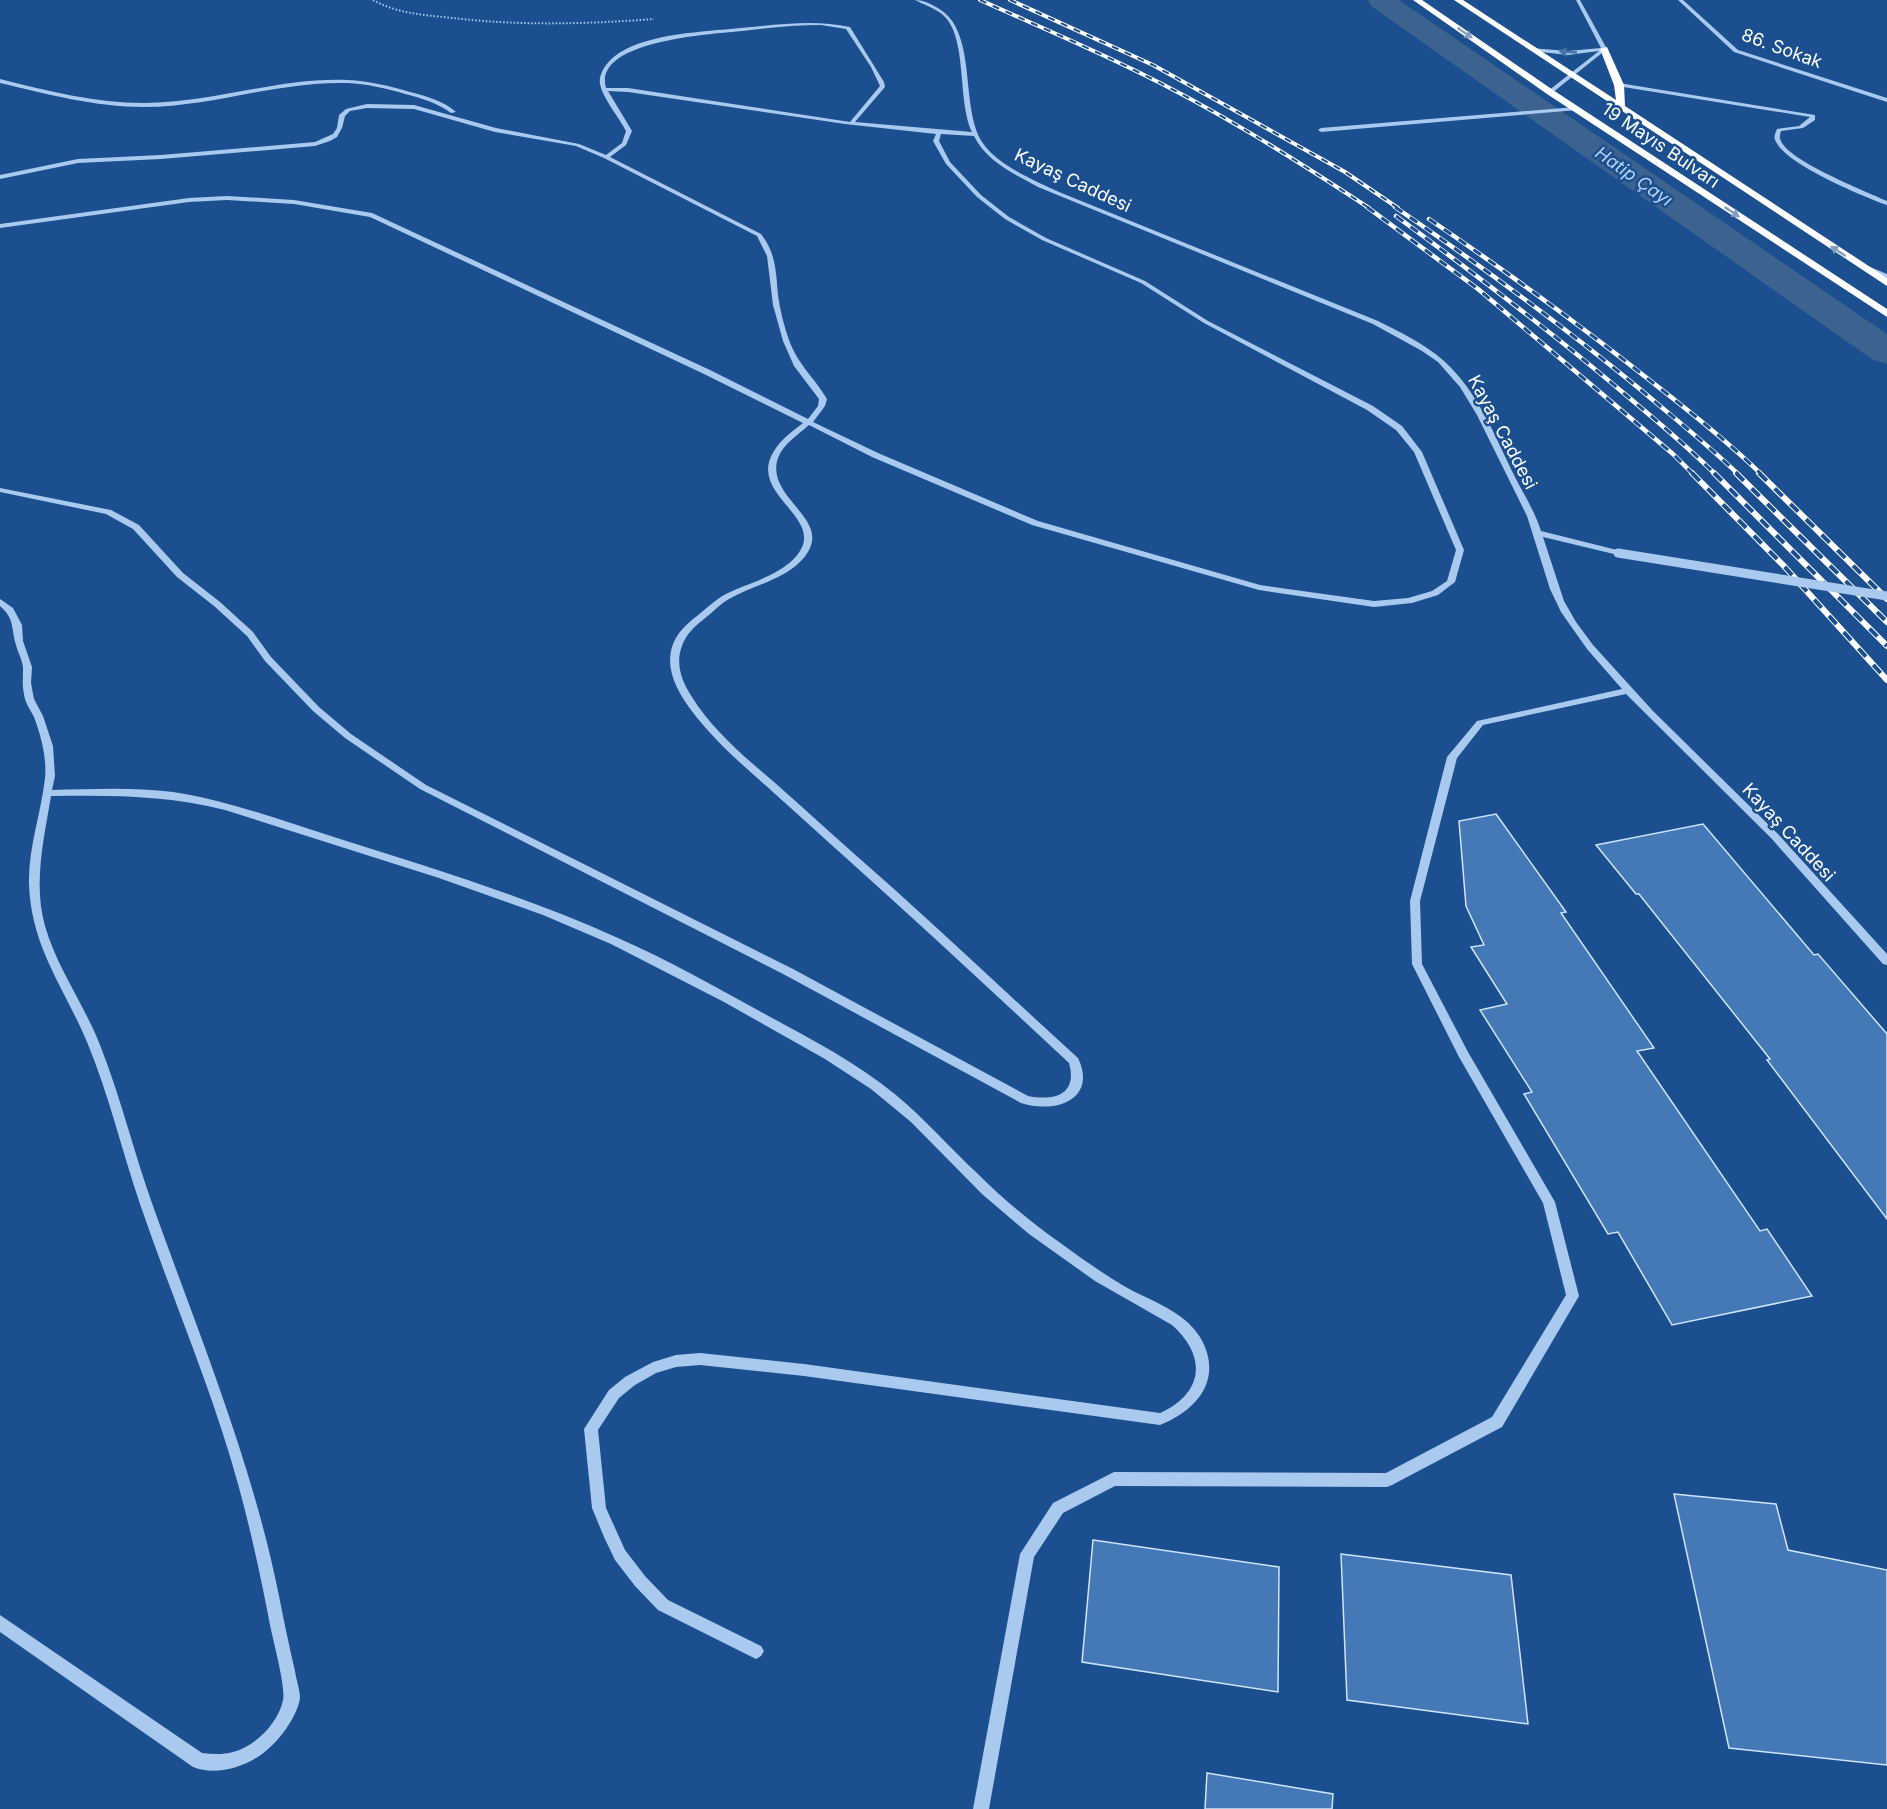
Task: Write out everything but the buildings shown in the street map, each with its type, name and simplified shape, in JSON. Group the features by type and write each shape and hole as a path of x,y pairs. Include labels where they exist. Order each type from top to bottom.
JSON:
{"highway":[{"name":"19 Mayıs Bulvarı","path":"1417,0 1550,92 1887,314"},
{"name":"19 Mayıs Bulvarı","path":"1458,0 1887,283"},
{"path":"1604,49 1619,85 1621,108"}],"street":[{"name":"Kayaş Caddesi","path":"916,0 942,12 951,20 958,38 967,111 976,134 990,155 1026,178 1095,209 1325,300 1393,332 1427,351 1458,378 1473,402 1538,533 1550,579 1570,620 1626,691 1738,798 1887,961"},
{"path":"1578,0 1604,49"},
{"name":"86. Sokak","path":"1680,0 1736,51 1887,100"},
{"path":"606,157 622,148 629,131 604,89 602,76 610,64 630,50 657,40 683,35 802,23 830,24 848,28 883,83 879,94 852,123"},
{"path":"1532,49 1575,53 1604,49"},
{"path":"1550,92 1604,49"},
{"path":"0,81 60,95 145,105 180,103 322,81 358,80 394,86 452,111 447,115"},
{"path":"1619,85 1813,116 1813,119 1802,127 1779,130 1778,142 1793,156 1887,203"},
{"path":"604,89 628,90 852,123 976,134"},
{"path":"0,177 78,161 161,157 315,144 331,139 340,132 344,113 367,106 414,107 504,132 577,145 606,157 752,230 765,241 772,263 775,297 785,339 798,365 823,399 820,411 785,440 777,450 772,471 777,491 807,526 810,535 805,552 788,567 725,598 687,629 681,637 674,657 678,678 701,714 722,740 1074,1061 1078,1070 1078,1080 1067,1097 1058,1101 1047,1104 1025,1100 789,972 423,787 357,742 316,710 268,659 250,634 180,575 136,527 108,512 0,490"},
{"path":"1322,130 1576,109"},
{"path":"0,226 189,200 227,198 294,201 372,215 910,471 1035,523 1259,587 1374,604 1424,597 1452,582 1460,550 1418,452 1399,428 1370,408 1206,322 1143,282 1044,239 1007,218 979,196 948,163 936,141 939,132"},
{"path":"1855,262 1887,276"},
{"path":"1538,533 1618,553 1887,596"},
{"path":"0,602 10,610 18,625 19,641 28,667 26,683 29,699 41,723 48,746 50,776 34,867 39,923 48,951 93,1042 146,1203 245,1484 268,1576 292,1698 287,1714 278,1729 251,1754 233,1761 215,1764 199,1761 0,1623"},
{"path":"981,1809 994,1726 1027,1554 1058,1508 1114,1479 1387,1480 1497,1422 1573,1296 1549,1202 1463,1054 1417,964 1415,901 1452,757 1480,723 1626,691"},
{"path":"48,793 153,793 189,798 221,806 478,886 614,941 694,979 818,1047 860,1074 922,1125 986,1190 1024,1223 1120,1289 1177,1321 1189,1333 1198,1347 1203,1363 1202,1378 1197,1393 1188,1404 1160,1419 804,1370 700,1359 676,1360 652,1368 630,1381 614,1394 591,1429 600,1508 609,1532 620,1555 663,1605 756,1650"}],"path":[{"path":"373,0 416,14 483,22 571,24 654,19"}],"waterway":[{"name":"Hatip Çayı","path":"1381,0 1887,352"}],"railway":[{"path":"980,0 1115,61 1194,101 1283,153 1369,208"},
{"path":"1010,0 1153,65 1345,172 1398,208"},
{"path":"1367,207 1478,289 1673,454 1692,473"},
{"path":"1395,207 1489,273 1581,342 1690,431 1738,474"},
{"path":"1396,216 1570,349 1672,434 1715,474"},
{"path":"1429,219 1601,342 1697,418 1761,474"},
{"path":"1692,473 1783,565 1887,680"},
{"path":"1736,473 1887,622"},
{"path":"1759,473 1887,599"},
{"path":"1715,474 1887,646"}]}
